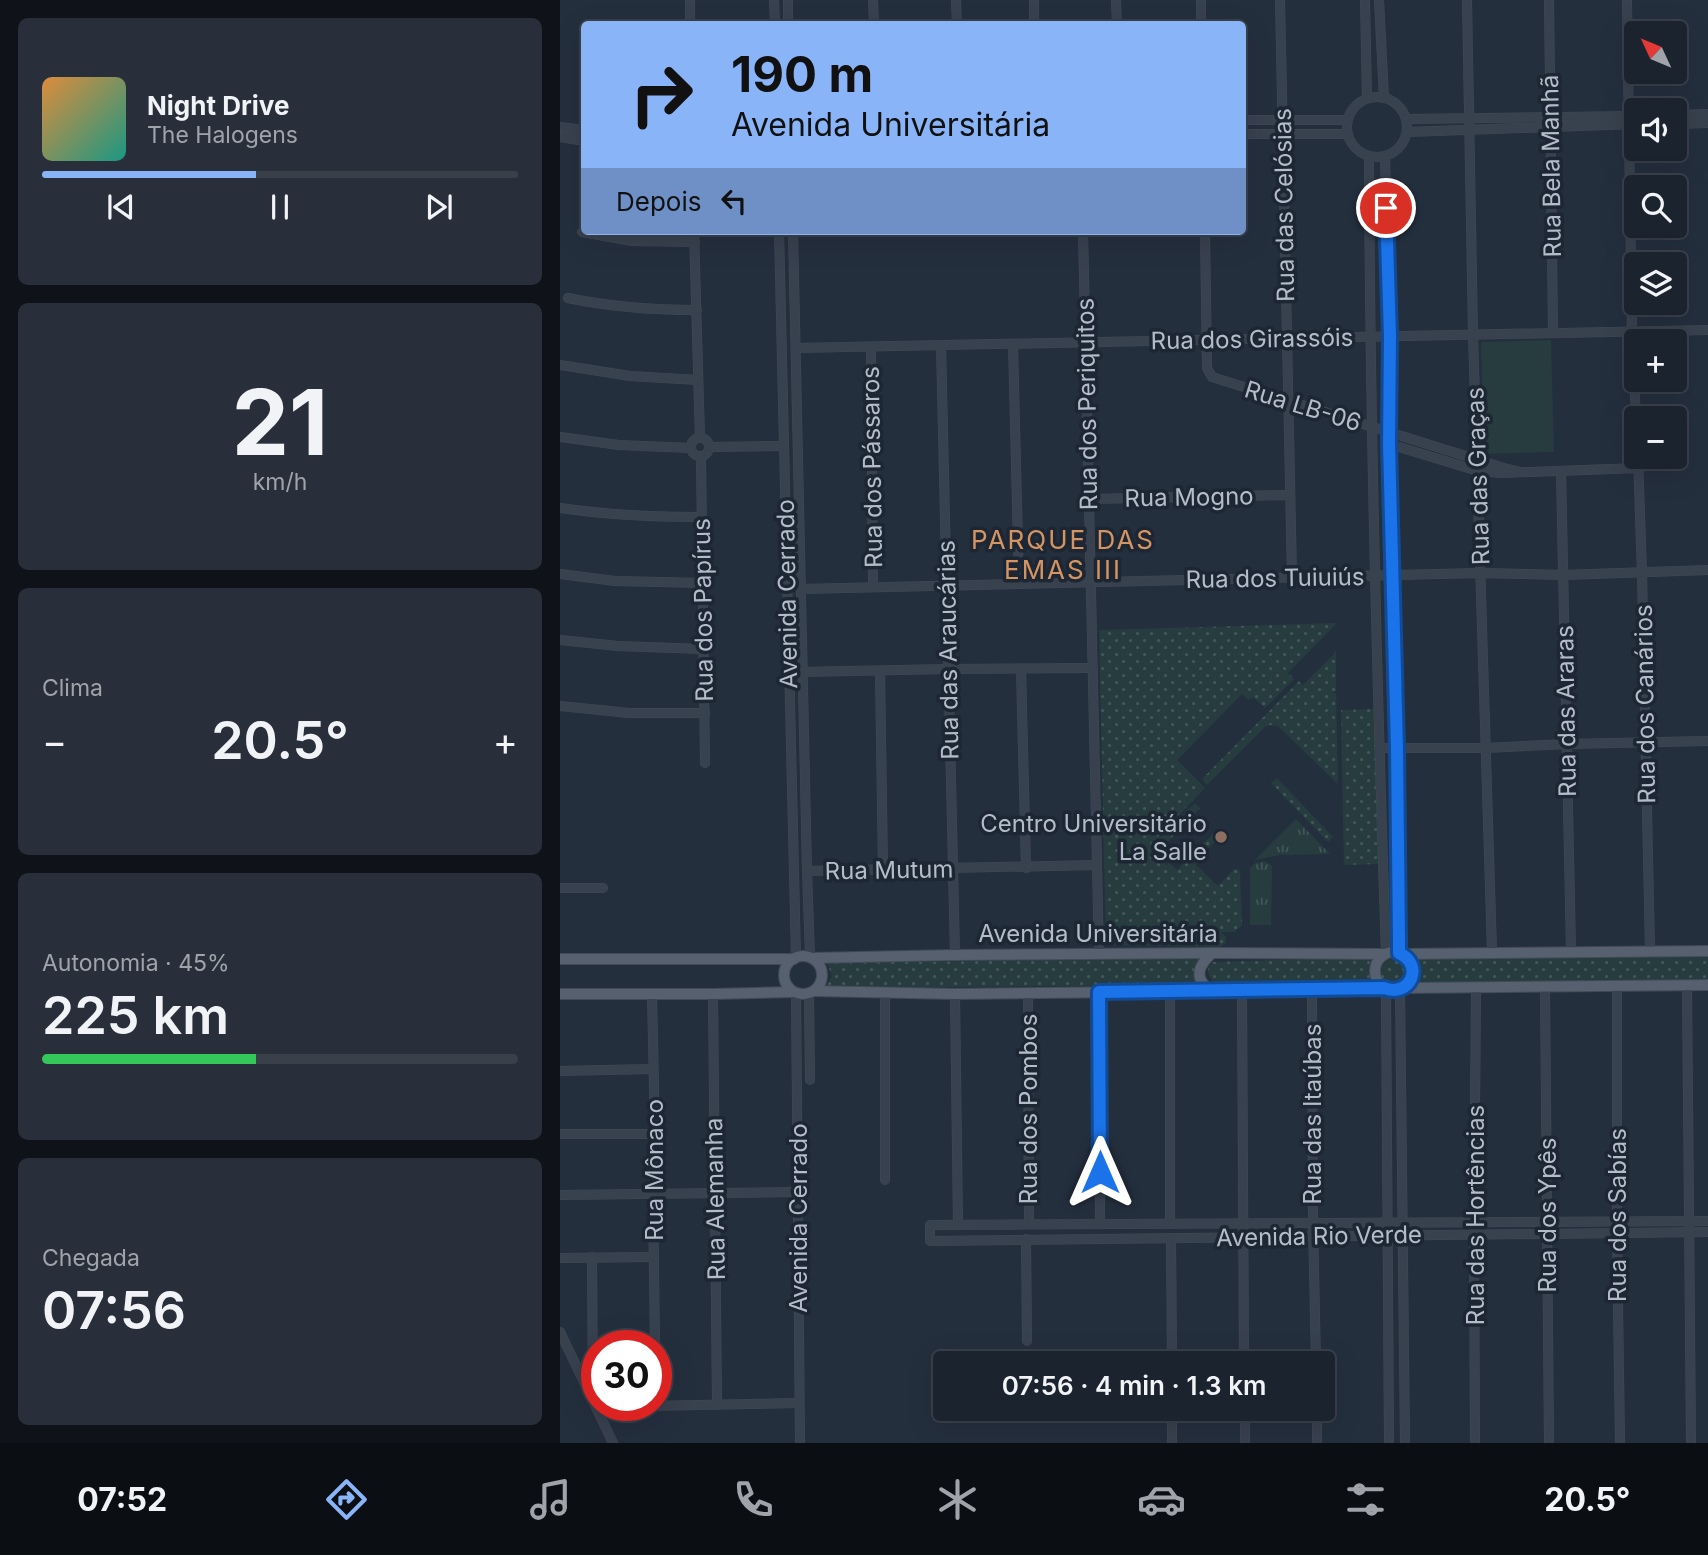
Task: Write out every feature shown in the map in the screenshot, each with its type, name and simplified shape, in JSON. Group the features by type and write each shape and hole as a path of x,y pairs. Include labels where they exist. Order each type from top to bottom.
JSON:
{"main road":[{"path":"1385,988 1375,978 1374,971 1378,960 1386,954 1708,951"},
{"path":"1211,991 1201,981 1200,969 1212,953"},
{"name":"Avenida Universitária","path":"811,958 1212,953 1386,954"},
{"path":"1400,953 1410,960 1413,972 1408,984 1401,989"},
{"path":"560,959 804,956 820,965 823,976 821,983 812,992"},
{"path":"795,958 788,964 784,975 788,988 795,993"},
{"path":"560,994 955,994 1708,985"}],"street":[{"path":"690,0 690,21"},
{"path":"774,0 775,21"},
{"path":"788,0 788,21"},
{"path":"873,0 874,21"},
{"path":"956,0 957,21"},
{"path":"1034,0 1034,21"},
{"path":"1116,0 1117,21"},
{"path":"1201,0 1201,21"},
{"name":"Rua das Celósias","path":"1280,0 1292,578"},
{"path":"1365,0 1367,99"},
{"path":"1379,0 1384,97"},
{"name":"Rua das Graças","path":"1466,0 1473,334 1492,952"},
{"name":"Rua Bela Manhã","path":"1549,0 1553,333"},
{"path":"1627,0 1631,98"},
{"path":"1384,97 1400,108 1406,119 1407,132 1397,150 1385,157 1369,157 1355,148 1347,134 1348,120 1357,104 1367,99 1384,97"},
{"path":"1687,115 1708,114"},
{"path":"1406,119 1551,116 1624,120"},
{"path":"1246,120 1348,120"},
{"path":"1407,132 1551,128 1624,121"},
{"path":"1687,124 1708,123"},
{"path":"560,127 581,130"},
{"path":"1246,134 1347,134"},
{"path":"560,137 581,140"},
{"path":"1369,157 1375,576 1386,954"},
{"path":"1385,157 1400,953"},
{"path":"1632,161 1632,329"},
{"path":"601,235 632,240 695,242"},
{"path":"694,235 700,438"},
{"name":"Avenida Cerrado","path":"779,235 795,958"},
{"name":"Avenida Cerrado","path":"793,235 811,958"},
{"name":"Rua dos Periquitos","path":"1083,235 1099,955"},
{"path":"1205,235 1208,340"},
{"path":"568,298 628,308 697,310"},
{"name":"Rua dos Girassóis","path":"1687,330 1708,330"},
{"name":"Rua dos Girassóis","path":"796,348 1624,331"},
{"name":"Rua LB-06","path":"1208,340 1207,368 1215,379 1521,472"},
{"path":"1013,344 1019,584"},
{"name":"Rua das Araucárias","path":"941,345 955,955"},
{"name":"Rua dos Pássaros","path":"871,347 873,587"},
{"path":"560,365 630,376 698,380"},
{"path":"560,437 619,445 691,448"},
{"path":"700,438 707,441 709,447 707,454 701,457 694,454 691,448 693,441 700,438"},
{"name":"Rua LB-06","path":"1389,444 1478,471 1502,473 1624,469"},
{"path":"709,447 784,446"},
{"name":"Rua dos Papírus","path":"701,457 705,763"},
{"name":"Rua dos Canários","path":"1639,469 1650,951"},
{"name":"Rua das Araras","path":"1561,471 1571,951"},
{"name":"Rua Mogno","path":"1089,499 1290,495"},
{"path":"560,508 613,515 701,517"},
{"name":"Rua dos Tuiuiús","path":"801,589 1708,570"},
{"path":"560,574 615,581 703,583"},
{"path":"560,640 618,646 704,649"},
{"path":"789,672 1092,668"},
{"path":"1021,669 1026,868"},
{"path":"880,671 883,870"},
{"path":"560,706 629,713 705,713"},
{"path":"1380,748 1485,748 1708,741"},
{"name":"Rua Mutum","path":"807,871 1096,865"},
{"path":"560,888 603,888"},
{"path":"1687,985 1691,1443"},
{"name":"Rua dos Sabías","path":"1617,986 1620,1443"},
{"name":"Rua das Hortências","path":"1475,1443 1476,987"},
{"name":"Rua dos Ypês","path":"1545,987 1549,1443"},
{"path":"1385,988 1389,1443"},
{"path":"1401,989 1405,1443"},
{"name":"Rua das Itaúbas","path":"1312,990 1316,1351"},
{"path":"1242,991 1244,1351"},
{"path":"810,1080 812,992"},
{"path":"1099,992 1100,1224"},
{"path":"1170,992 1170,1224"},
{"name":"Avenida Cerrado","path":"795,993 800,1443"},
{"path":"885,993 885,1180"},
{"name":"Rua dos Pombos","path":"1028,993 1029,1224"},
{"name":"Rua Mônaco","path":"652,994 655,1330"},
{"name":"Rua Alemanha","path":"713,994 717,1405"},
{"path":"955,994 958,1224"},
{"path":"560,1071 653,1069"},
{"path":"560,1134 655,1134"},
{"path":"560,1195 798,1192"},
{"name":"Avenida Rio Verde","path":"1708,1221 930,1224 930,1241 1708,1232"},
{"path":"1171,1238 1172,1351"},
{"name":"Rua dos Pombos","path":"1026,1240 1027,1341"},
{"path":"592,1257 593,1330"},
{"path":"560,1258 654,1257"},
{"path":"560,1332 581,1376"},
{"path":"672,1406 799,1403"},
{"path":"603,1421 613,1443"},
{"path":"1172,1421 1172,1443"},
{"path":"1245,1421 1245,1443"},
{"path":"1317,1421 1317,1443"}],"green space":[{"path":"1551,340 1554,452 1484,454 1481,342"},
{"path":"1337,623 1288,673 1294,679 1265,708 1253,697 1249,700 1242,694 1177,760 1205,788 1155,840 1195,803 1200,808 1158,852 1167,865 1169,863 1177,870 1217,830 1221,835 1194,863 1218,886 1234,869 1238,869 1242,925 1234,932 1221,932 1226,937 1225,944 1219,947 1106,945 1099,630"},
{"path":"1336,650 1336,691 1332,693 1336,693 1338,784 1278,726 1270,725 1207,785 1202,779 1299,681 1303,685"},
{"path":"1375,709 1379,864 1344,865 1341,710"},
{"path":"1277,778 1333,837 1328,842 1271,783"},
{"path":"1296,819 1330,854 1280,855 1255,860"},
{"path":"1265,861 1272,866 1271,925 1250,925 1250,868 1255,863"},
{"path":"1708,955 1708,981 1418,983 1420,966 1416,957"},
{"path":"1372,957 1369,966 1373,982 1213,983 1208,968 1213,962"},
{"path":"1203,958 1201,985 825,988 832,976 827,963"},
{"path":"1394,959 1403,963 1407,972 1403,981 1394,985 1385,981 1381,972 1385,963"}],"place":[{"name":"Centro Universitário La Salle","path":"1221,837"}],"district":[{"name":"PARQUE DAS EMAS III","path":"1063,554"}],"route":[{"path":"1100,1172 1099,992 1396,990 1403,988 1412,979 1410,960 1399,953 1386,208"}]}
